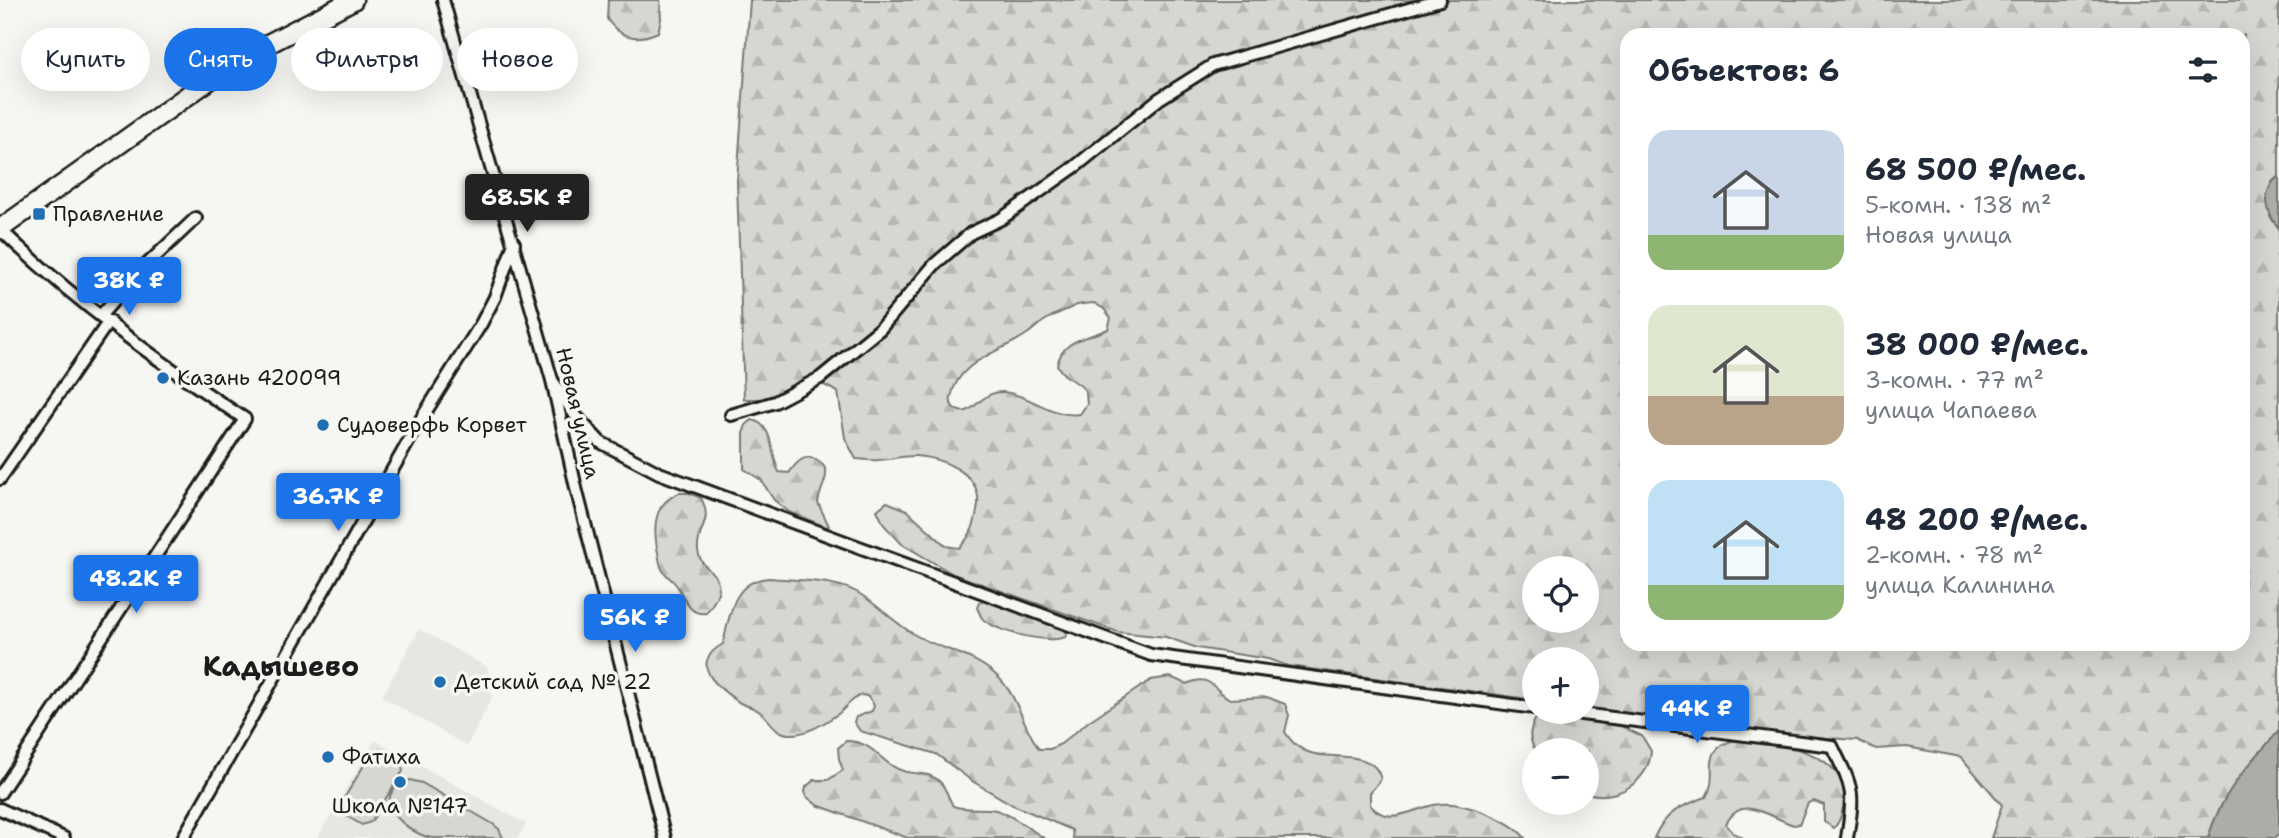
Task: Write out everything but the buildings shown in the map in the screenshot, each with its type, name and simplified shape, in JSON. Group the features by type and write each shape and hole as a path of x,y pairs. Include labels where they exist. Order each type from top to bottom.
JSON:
{"main road":[{"path":"0,229 239,59 353,0"}],"street":[{"name":"Новая улица","path":"443,0 552,380 576,488 665,838"},
{"path":"731,415 775,402 820,378 880,329 934,264 971,233 1001,219 1076,166 1159,99 1213,65 1440,0"},
{"path":"0,479 105,318 139,272 196,218"},
{"path":"0,229 36,264 160,362 245,419 0,793"},
{"path":"186,837 418,425 481,324 495,297 514,243"},
{"path":"552,380 575,415 600,442 659,473 1152,655 1522,706"},
{"path":"1599,716 1832,746 1851,784 1853,796 1847,838"},
{"path":"0,809 64,838"}],"shaded area":[{"path":"2279,176 2279,228 2268,208 2267,194"},
{"name":"Детский сад № 22","path":"419,629 487,667 492,697 467,746 382,697"},
{"path":"2279,731 2279,834 2275,838 2208,838 2228,793"},
{"name":"Школа №147","path":"375,740 526,824 518,838 317,838"}],"green space":[{"path":"608,0 660,0 661,19 658,32 643,37 623,34 607,19"},
{"path":"750,0 2279,0 2279,176 2272,182 2270,217 2279,228 2279,731 2228,793 2208,838 1991,838 2002,805 1961,757 1907,747 1876,749 1857,740 1753,733 1599,710 1599,647 1522,647 1522,698 1288,666 1268,659 1197,648 1166,637 1118,632 953,574 902,544 884,525 877,510 887,502 907,510 946,546 959,548 973,528 978,504 973,484 958,469 926,457 856,459 845,438 838,392 814,380 797,383 766,399 744,399 737,181","holes":["1094,303 1104,309 1111,318 1108,329 1070,344 1060,356 1057,365 1086,392 1087,404 1080,414 1062,413 1018,396 999,392 991,394 963,412 952,406 951,397 955,384 971,365 1016,341 1054,315 1078,305"]},
{"path":"752,420 759,423 768,434 779,472 789,473 805,458 813,459 824,467 826,475 818,503 829,526 789,512 774,500 761,480 744,469 744,431"},
{"path":"679,493 689,493 701,498 705,507 698,551 700,559 715,576 719,590 706,613 691,609 661,567 655,531 657,516 664,503"},
{"path":"769,578 818,582 854,590 915,635 987,668 1010,692 1039,749 1050,749 1061,744 1089,721 1151,680 1170,677 1187,684 1201,680 1211,684 1230,699 1267,697 1285,704 1289,715 1285,732 1303,750 1320,755 1351,757 1370,763 1381,779 1370,793 1370,805 1378,812 1395,815 1432,805 1451,804 1499,819 1525,838 1073,838 1072,830 1013,805 972,781 936,754 860,731 854,722 856,717 872,711 874,706 865,695 856,698 838,714 815,728 789,734 780,731 758,710 740,703 723,690 710,675 707,660 712,652 723,644 731,610 740,592 757,580"},
{"path":"979,602 997,602 1061,627 1067,636 1060,639 1037,638 998,628 982,618 977,608"},
{"path":"1599,722 1621,726 1642,736 1651,751 1649,762 1638,780 1629,787 1609,795 1599,795 1599,738 1531,738 1533,724"},
{"path":"1735,740 1767,742 1803,751 1833,769 1841,782 1844,798 1843,810 1834,828 1824,822 1824,805 1814,801 1808,803 1799,824 1794,825 1757,810 1740,810 1726,824 1733,833 1743,838 1654,838 1663,822 1675,811 1706,797 1712,780 1713,756 1723,744"},
{"path":"846,741 864,745 895,768 936,779 944,787 953,806 1002,812 1044,838 908,838 817,805 807,797 806,787 814,780 828,780 843,770 838,748"},
{"path":"381,749 400,760 403,771 371,822 362,825 343,814 340,805 372,752"},
{"path":"410,780 422,783 493,824 503,838 432,838 410,829 392,810 390,796 395,788"}],"place":[{"name":"Правление","path":"39,214"},
{"name":"Казань 420099","path":"163,378"},
{"name":"Судоверфь Корвет","path":"323,425"},
{"name":"Детский сад № 22","path":"440,682"},
{"name":"Фатиха","path":"328,757"},
{"name":"Школа №147","path":"400,782"}],"district":[{"name":"Кадышево","path":"281,666"}]}
